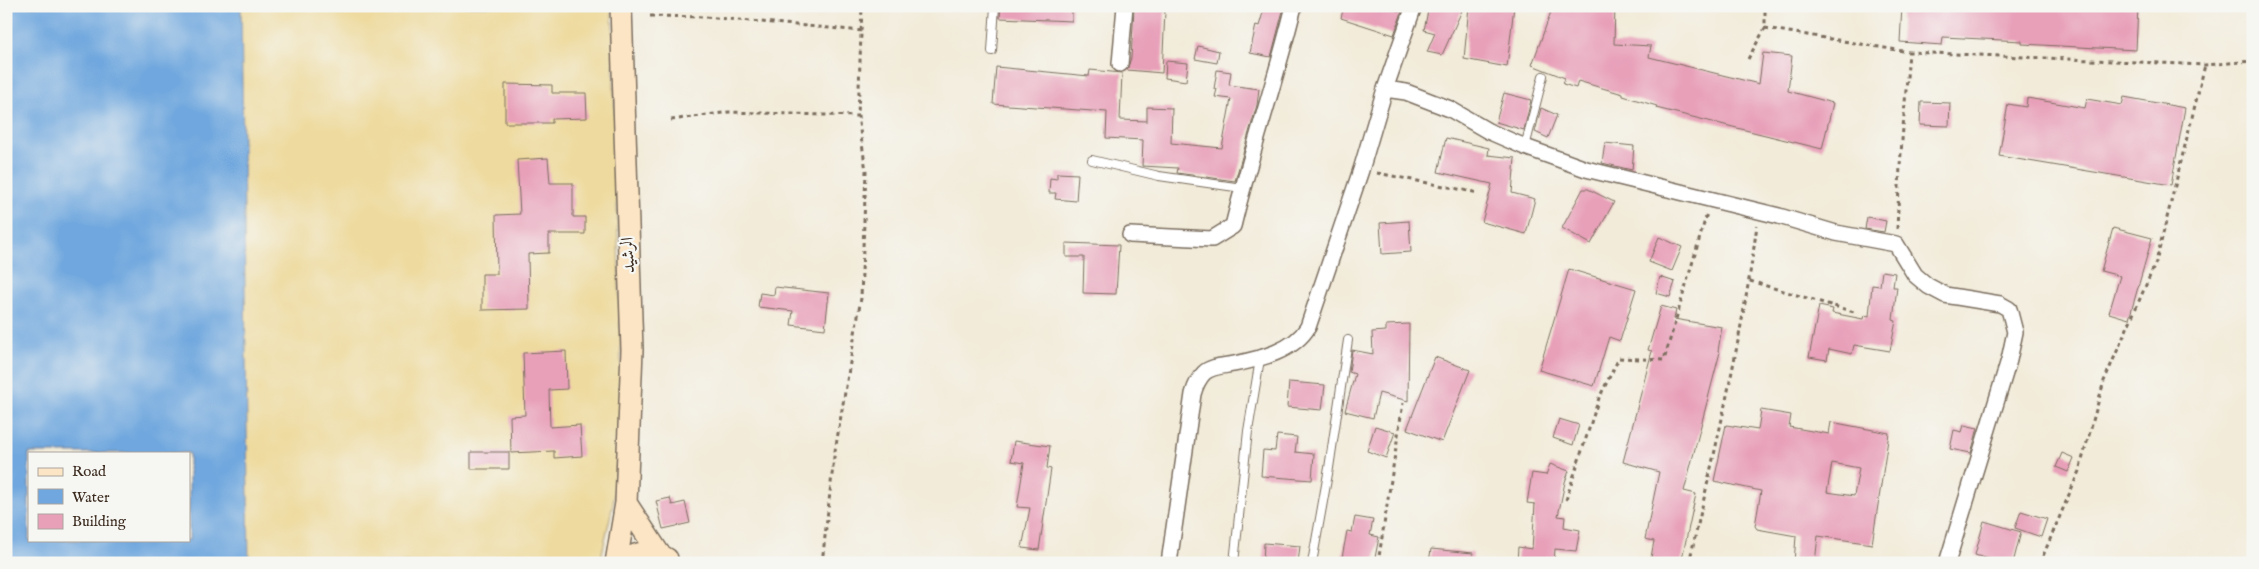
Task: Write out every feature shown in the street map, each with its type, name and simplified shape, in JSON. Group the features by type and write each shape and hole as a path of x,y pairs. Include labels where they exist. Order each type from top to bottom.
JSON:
{"main road":[{"name":"الرشيد","path":"616,563 626,503 632,350 621,6"},
{"path":"626,503 672,560"},
{"path":"622,563 630,556 640,552 672,560"}],"street":[{"path":"1120,64 1125,6"},
{"path":"1130,234 1212,239 1233,226 1242,188 1278,71 1294,6"},
{"path":"1169,563 1193,394 1197,383 1204,372 1216,367 1260,359 1302,338 1308,327 1361,170 1385,89 1414,6"},
{"path":"1385,89 1406,92 1450,110 1525,147 1586,169 1836,233 1896,244 1915,275 1928,286 1945,295 2000,304 2008,309 2015,332 2009,360 1947,563"}],"lane":[{"path":"992,51 995,6"},
{"path":"1525,147 1543,76"},
{"path":"1092,160 1159,176 1242,188"},
{"path":"1312,563 1329,468 1348,340"},
{"path":"1234,563 1248,431 1260,359"}],"path":[{"path":"822,563 834,456 861,298 866,171 858,116 863,30 862,6"},
{"path":"1748,59 1764,28 1765,6"},
{"path":"650,16 705,17 863,30"},
{"path":"1764,28 1909,52 2205,65 2253,61"},
{"path":"1896,244 1909,52"},
{"path":"2040,563 2079,471 2104,381 2156,262 2205,65"},
{"path":"671,120 729,112 858,116"},
{"path":"1361,170 1479,193"},
{"path":"1566,500 1598,398 1619,358 1664,360 1710,200"},
{"path":"1689,563 1719,437 1750,281 1759,212"},
{"path":"1750,281 1854,312"},
{"path":"1378,563 1403,403"}],"sand":[{"path":"202,6 612,6 622,402 613,504 602,553 603,563 212,563"}],"water":[{"path":"6,6 241,6 249,563 6,563"}],"building":[{"path":"1001,6 1072,6 1072,21 1000,18"},
{"path":"1265,6 1284,7 1271,57 1250,53 1256,25 1259,26"},
{"path":"1344,6 1383,6 1402,12 1394,35 1341,18"},
{"path":"1429,6 1464,6 1442,55 1427,52 1435,33 1424,30"},
{"path":"1469,6 1514,6 1507,67 1464,59"},
{"path":"1553,6 1615,6 1614,44 1651,46 1649,57 1759,84 1763,53 1792,56 1788,91 1833,103 1822,149 1656,108 1657,106 1623,96 1623,94 1578,81 1576,88 1563,84 1565,78 1532,65"},
{"path":"1902,6 2138,6 2136,50 2022,44 2022,41 1943,37 1942,45 1900,42"},
{"path":"1134,9 1165,11 1162,73 1127,70 1131,58"},
{"path":"1198,46 1219,51 1217,63 1195,59"},
{"path":"1166,61 1188,63 1186,81 1165,78"},
{"path":"996,67 1089,76 1090,70 1122,73 1120,120 1147,121 1147,107 1172,108 1171,143 1222,148 1231,99 1215,97 1217,89 1214,89 1217,70 1231,72 1229,85 1259,89 1257,105 1235,181 1177,173 1178,168 1142,166 1143,140 1106,138 1107,112 993,104"},
{"path":"505,84 552,85 552,93 586,93 587,118 552,119 552,123 505,123"},
{"path":"1504,93 1531,100 1524,130 1496,122"},
{"path":"2124,97 2185,108 2171,185 1999,156 2008,104 2026,107 2027,98 2085,108 2087,99 2122,105"},
{"path":"1921,102 1950,103 1949,126 1920,125"},
{"path":"1541,108 1557,115 1548,138 1535,132"},
{"path":"1446,138 1489,148 1488,155 1515,158 1512,193 1535,199 1526,234 1482,222 1492,184 1438,172"},
{"path":"1605,143 1634,146 1632,170 1602,163"},
{"path":"548,158 550,183 573,183 573,217 585,217 585,234 549,234 549,253 528,254 529,309 482,310 482,274 497,274 496,215 520,214 517,160"},
{"path":"1057,173 1078,174 1076,201 1055,199 1056,193 1049,193 1050,178 1057,179"},
{"path":"1583,189 1588,189 1614,202 1591,244 1562,228"},
{"path":"1867,217 1886,221 1884,232 1865,229"},
{"path":"1409,221 1411,252 1382,254 1380,223"},
{"path":"2113,228 2152,238 2129,319 2109,313 2120,276 2101,271"},
{"path":"1659,237 1682,247 1672,271 1649,262"},
{"path":"1066,243 1119,245 1116,294 1083,293 1084,257 1066,257"},
{"path":"1569,269 1636,289 1620,341 1609,337 1594,386 1539,370"},
{"path":"1882,271 1895,273 1893,287 1897,287 1893,320 1896,321 1890,351 1854,345 1852,354 1829,349 1827,360 1809,357 1819,306 1833,309 1832,313 1863,319 1864,315 1869,316 1872,285 1880,286"},
{"path":"1660,277 1675,282 1670,297 1656,293"},
{"path":"775,287 829,293 825,329 791,325 793,311 758,307 760,293 774,295"},
{"path":"1661,306 1676,310 1674,319 1722,327 1718,351 1720,352 1684,491 1696,494 1681,563 1650,563 1654,541 1645,539 1659,472 1623,462 1652,351 1648,350"},
{"path":"1409,324 1408,401 1379,393 1373,418 1345,411 1355,374 1349,372 1352,350 1373,354 1372,332 1386,331 1386,325"},
{"path":"566,351 567,389 549,390 550,427 580,425 582,456 554,458 554,451 511,453 510,416 525,415 523,353"},
{"path":"1435,357 1470,370 1442,442 1407,429"},
{"path":"1289,382 1325,385 1322,410 1287,407"},
{"path":"1761,410 1791,415 1789,427 1829,434 1831,422 1889,433 1872,544 1818,536 1815,563 1794,563 1796,536 1757,529 1755,526 1761,491 1714,481 1726,425 1758,430","holes":["1832,463 1859,468 1854,496 1827,492"]},
{"path":"1559,419 1579,425 1573,445 1553,438"},
{"path":"1964,425 1978,428 1971,453 1950,449 1954,430 1962,432"},
{"path":"1375,426 1395,432 1386,458 1367,451"},
{"path":"1277,435 1297,437 1295,452 1314,454 1312,480 1261,476 1263,450 1275,451"},
{"path":"1014,441 1050,446 1047,468 1051,469 1039,550 1022,548 1030,508 1017,507 1024,463 1011,461"},
{"path":"471,452 509,452 509,469 471,469"},
{"path":"2062,453 2074,458 2068,472 2056,467"},
{"path":"1550,464 1569,471 1558,516 1565,517 1564,527 1580,530 1576,551 1555,549 1554,563 1517,563 1518,547 1532,549 1535,504 1527,503 1532,473 1546,475"},
{"path":"670,498 672,505 685,502 690,523 663,529 656,501"},
{"path":"2021,511 2047,519 2041,537 2015,528"},
{"path":"1355,517 1373,520 1370,535 1379,537 1374,563 1341,563 1347,531 1352,532"},
{"path":"1984,521 2021,532 2013,563 2002,563 1975,555"},
{"path":"1264,543 1300,546 1298,563 1263,563"},
{"path":"1431,549 1473,553 1472,563 1429,563"}]}
